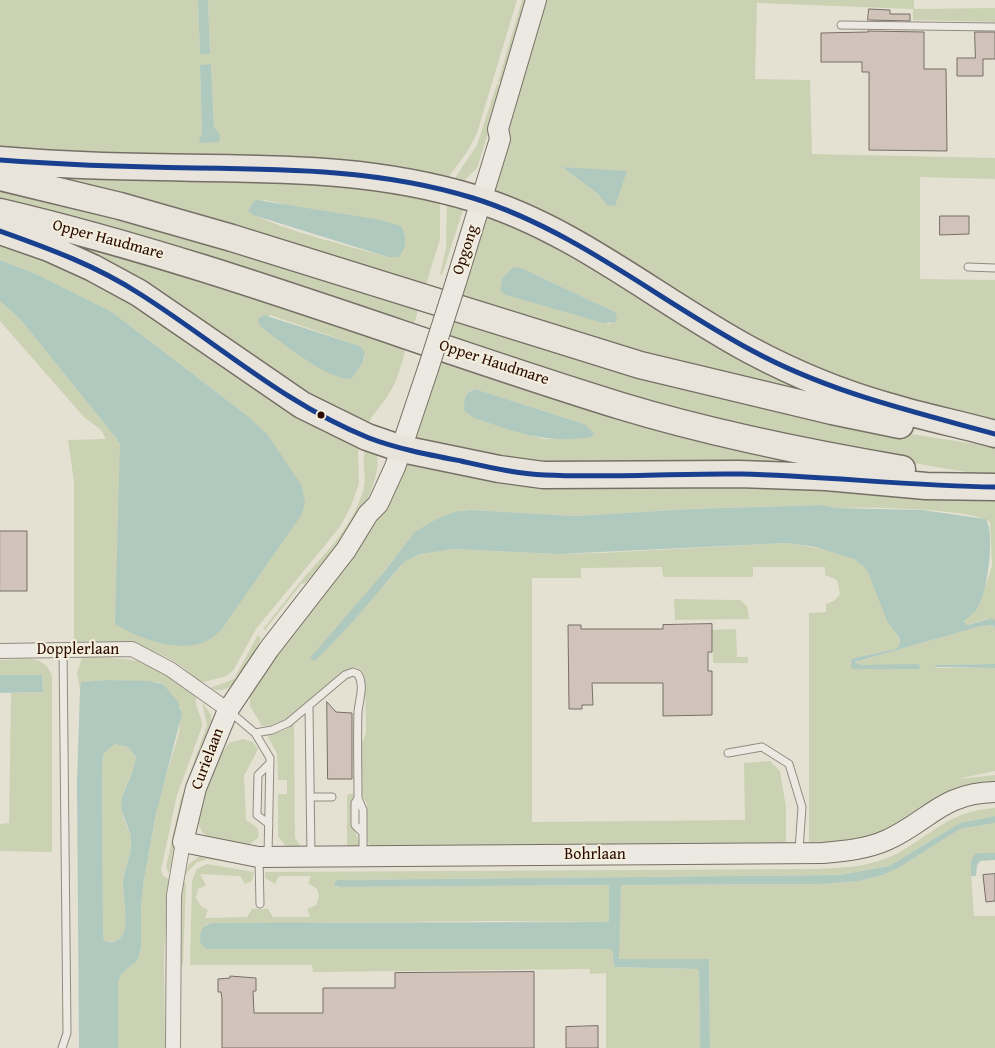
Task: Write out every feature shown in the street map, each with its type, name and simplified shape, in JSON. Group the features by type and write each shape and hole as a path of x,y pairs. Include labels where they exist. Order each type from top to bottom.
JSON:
{"highway":[{"path":"0,160 67,166 310,169 387,178 477,199 581,245 725,336 786,368 884,405 995,434"},
{"path":"0,176 120,206 232,238 650,367 832,412 995,440"},
{"name":"Opper Haudmare","path":"0,212 68,228 206,268 622,406 787,448 995,486"},
{"path":"0,231 49,248 93,268 139,293 302,405 323,417 396,448 499,469 543,475 749,475 826,478 926,486 995,486"}],"main road":[{"name":"Opgong","path":"422,367 477,199 500,139 498,129 536,0"},
{"name":"Curielaan","path":"182,842 196,788 228,710 270,649 346,550 368,514 378,504 422,367"},
{"name":"Bohrlaan","path":"182,842 263,856 799,853 845,851 875,845 897,835 943,804 972,795 995,792"}],"street":[{"name":"Dopplerlaan","path":"0,651 132,649 170,669 228,710"},
{"name":"Curielaan","path":"174,1048 174,895 182,842"}],"lane":[{"path":"841,25 995,27"},
{"path":"968,267 995,268"},
{"path":"62,1048 67,1033 63,649"},
{"path":"255,733 281,727 345,676 353,672 358,674 361,679 358,711 358,798 364,810 363,856"},
{"path":"309,706 310,856"},
{"path":"228,710 255,733 264,744 270,763 269,824 263,856 260,904"},
{"path":"728,754 762,747 789,764 802,807 799,853"},
{"path":"269,824 257,815 258,775 270,763"},
{"path":"310,797 332,797"}],"shaded area":[{"path":"0,0 198,0 200,54 210,54 208,0 517,0 477,133 467,152 445,182 0,157","holes":["211,65 214,127 217,135 209,142 200,143 202,135 200,66"]},
{"path":"198,0 208,0 210,54 200,54"},
{"path":"522,0 529,0 504,84 498,82"},
{"path":"541,0 914,0 914,9 995,8 995,22 913,20 913,9 757,3 755,79 810,80 812,154 995,158 995,179 920,177 920,279 995,280 995,426 797,368 494,192 493,186","holes":["562,167 627,172 607,204 598,194"]},
{"path":"211,64 214,127 220,135 219,142 200,143 199,138 202,135 200,65"},
{"path":"497,84 501,85 494,105 497,106 477,168 462,183 451,184 477,145"},
{"path":"0,164 310,173 440,194 440,239 424,291","holes":["264,200 280,203 388,257 292,230 248,210"]},
{"path":"562,167 627,171 615,206 607,205 598,194"},
{"path":"0,184 420,305 412,330 0,206"},
{"path":"447,198 463,210 442,275 440,274 446,248"},
{"path":"257,200 381,220 401,226 405,238 405,246 399,257 388,257 253,215 248,211 253,202"},
{"path":"489,210 882,410 645,353 609,341 458,301 477,235","holes":["519,267 615,312 610,324 558,310"]},
{"path":"0,220 76,239 407,344 394,384 365,430","holes":["270,315 360,346 365,358 357,371 317,366 260,326"]},
{"path":"0,235 91,271 311,423 331,434 360,444 358,453 359,483 351,506 339,528 256,629 233,671 226,676 201,683 171,659 142,648 74,644 74,482 68,440 106,439 101,430 84,417 0,321 0,301 20,319 117,439 201,643 221,630 245,414 112,312 36,274 0,260"},
{"path":"0,260 36,274 112,312 245,414 267,434 302,486 305,503 302,514 221,630 207,641 191,645 169,645 146,639 115,624 120,445 20,319 0,301"},
{"path":"519,267 615,312 616,322 603,323 506,295 500,291 502,279 512,268"},
{"path":"454,314 904,433 995,447 995,477 866,455 696,418 445,340"},
{"path":"264,315 360,346 365,353 363,362 352,378 343,378 319,368 291,350 260,326 258,319"},
{"path":"440,356 863,469 543,471 412,444","holes":["475,389 584,424 579,439 544,439 480,420 469,391"]},
{"path":"475,389 584,424 594,433 591,437 578,439 554,439 519,432 478,419 464,410 466,397 469,392"},
{"path":"366,446 376,452 378,463 371,490 358,519 335,554 304,584 302,583 265,630 263,629 337,539 352,517 363,491 365,480 364,452"},
{"path":"411,461 950,494 995,500 995,620 986,619 967,625 964,620 979,605 992,566 990,522 980,517 941,511 891,508 836,508 822,505 691,509 575,516 471,510 442,518 429,525 407,543 379,578 384,586 404,562 420,554 452,549 559,554 787,543 830,550 854,559 868,572 900,639 899,646 895,649 854,658 850,664 861,665 855,662 988,624 995,627 995,664 936,665 936,668 995,668 995,771 957,779 995,775 995,787 877,837 814,846 809,841 809,613 826,612 826,604 834,601 840,594 837,580 825,575 825,567 753,567 753,577 663,577 662,567 581,568 581,578 532,578 532,822 745,820 744,763 770,761 780,771 786,807 786,841 780,847 371,847 367,841 367,804 361,793 361,746 366,733 365,679 362,670 355,667 350,669 296,713 273,725 262,726 250,706 250,688 406,464"},
{"path":"822,505 836,508 922,510 986,519 989,526 990,549 985,588 977,609 964,621 967,625 992,618 995,620 995,628 992,625 981,626 855,662 861,665 919,664 920,669 853,669 851,668 851,660 854,658 895,649 899,646 900,639 887,621 868,572 863,566 854,559 816,547 787,543 559,554 452,549 420,554 404,562 349,626 315,661 310,658 379,578 415,532 433,521 454,512 471,510 575,516 691,509"},
{"path":"674,599 740,600 747,606 749,619 675,620"},
{"path":"736,629 737,657 748,657 748,663 713,663 712,630"},
{"path":"258,635 261,638 243,674 236,682 229,688 220,690 210,688 234,679"},
{"path":"82,657 117,658 156,667 168,674 196,697 196,705 201,719 202,727 177,795 161,870 163,876 169,879 164,954 165,1048 118,1048 118,982 122,973 138,960 141,948 141,906 144,879 159,799 179,733 181,708 163,684 157,682 107,680 81,682 80,689 77,674"},
{"path":"0,660 38,660 48,668 52,676 52,852 0,851 0,824 9,823 11,693 43,692 42,675 0,675"},
{"path":"995,664 995,668 935,667 935,665"},
{"path":"0,675 42,675 43,692 0,693"},
{"path":"107,680 149,681 163,684 178,702 182,714 156,814 144,879 141,906 141,948 138,960 122,973 118,982 118,1048 79,1048 77,783 81,682","holes":["115,744 128,747 136,757 121,804 131,841 123,882 124,931 121,938 114,942 104,941 103,931 102,763 104,753"]},
{"path":"202,702 211,715 212,724 175,846 169,873 166,867 181,798 207,725"},
{"path":"294,724 295,838 301,847 286,847 278,836 278,794 287,794 287,780 278,780 277,754 267,735 285,730"},
{"path":"243,739 253,742 258,749 244,776 246,820 256,827 259,834 258,838 248,845 211,839 202,832 196,815 219,749 223,751 229,743"},
{"path":"115,744 128,747 136,757 121,805 131,841 123,882 125,928 119,941 104,942 102,763 104,753"},
{"path":"355,794 351,805 351,823 360,843 357,847 347,849 347,796"},
{"path":"995,808 995,816 960,823 889,866 839,875 337,880 336,887 609,885 609,922 490,921 206,924 207,949 612,949 614,967 699,969 700,1048 606,1048 606,973 590,974 590,969 313,972 312,965 190,965 192,881 197,869 207,864 254,872 252,881 245,884 240,876 200,874 206,885 198,889 196,898 201,906 208,910 205,918 247,917 252,909 268,909 273,917 310,917 307,909 316,905 319,896 317,889 308,883 311,876 279,876 275,884 265,878 265,872 815,869 845,867 885,859 952,819 978,810"},
{"path":"995,816 995,823 960,829 900,867 883,875 859,881 822,884 621,885 619,959 709,959 710,1048 700,1048 699,969 614,967 612,949 207,949 201,944 200,940 202,930 213,923 609,922 609,885 340,887 335,886 334,883 337,880 839,875 889,866 960,823"},
{"path":"995,823 995,853 978,853 971,875 974,916 995,916 995,1048 710,1048 709,959 621,960 618,957 621,885 822,884 859,881 883,875 900,867 960,829"},
{"path":"978,853 995,853 995,860 980,861 977,866 976,876 971,876 971,861 974,855"},
{"path":"201,855 253,866 207,859 196,863 184,876 189,864"},
{"path":"183,881 186,884 183,965 180,965 180,901"}],"building":[{"path":"869,9 890,10 890,14 910,14 910,21 868,20"},
{"path":"868,31 924,32 924,69 946,69 947,151 869,150 869,72 862,72 862,62 821,62 821,33"},
{"path":"975,32 995,32 995,59 983,59 983,76 957,76 957,58 975,58"},
{"path":"940,216 969,216 969,234 940,235"},
{"path":"0,531 27,531 27,591 0,591"},
{"path":"712,624 712,652 708,652 708,671 712,671 712,715 663,716 663,683 592,683 593,705 582,705 582,709 569,709 568,625 581,625 581,629 663,629 663,625"},
{"path":"327,702 336,712 352,713 352,779 328,779"},
{"path":"995,874 995,901 986,902 983,875"},
{"path":"534,972 534,1048 222,1048 222,999 221,992 218,992 218,979 230,978 230,976 256,978 256,991 253,991 254,1013 323,1013 323,988 395,988 395,973"},
{"path":"598,1026 598,1048 566,1048 566,1027"}],"transit line":[{"path":"0,160 98,166 266,169 336,173 371,176 405,182 473,198 546,228 581,247 717,330 780,365 810,378 870,399 995,434"},
{"path":"0,231 54,251 124,284 308,408 369,438 403,449 503,470 534,474 569,476 741,474 995,487"}]}
